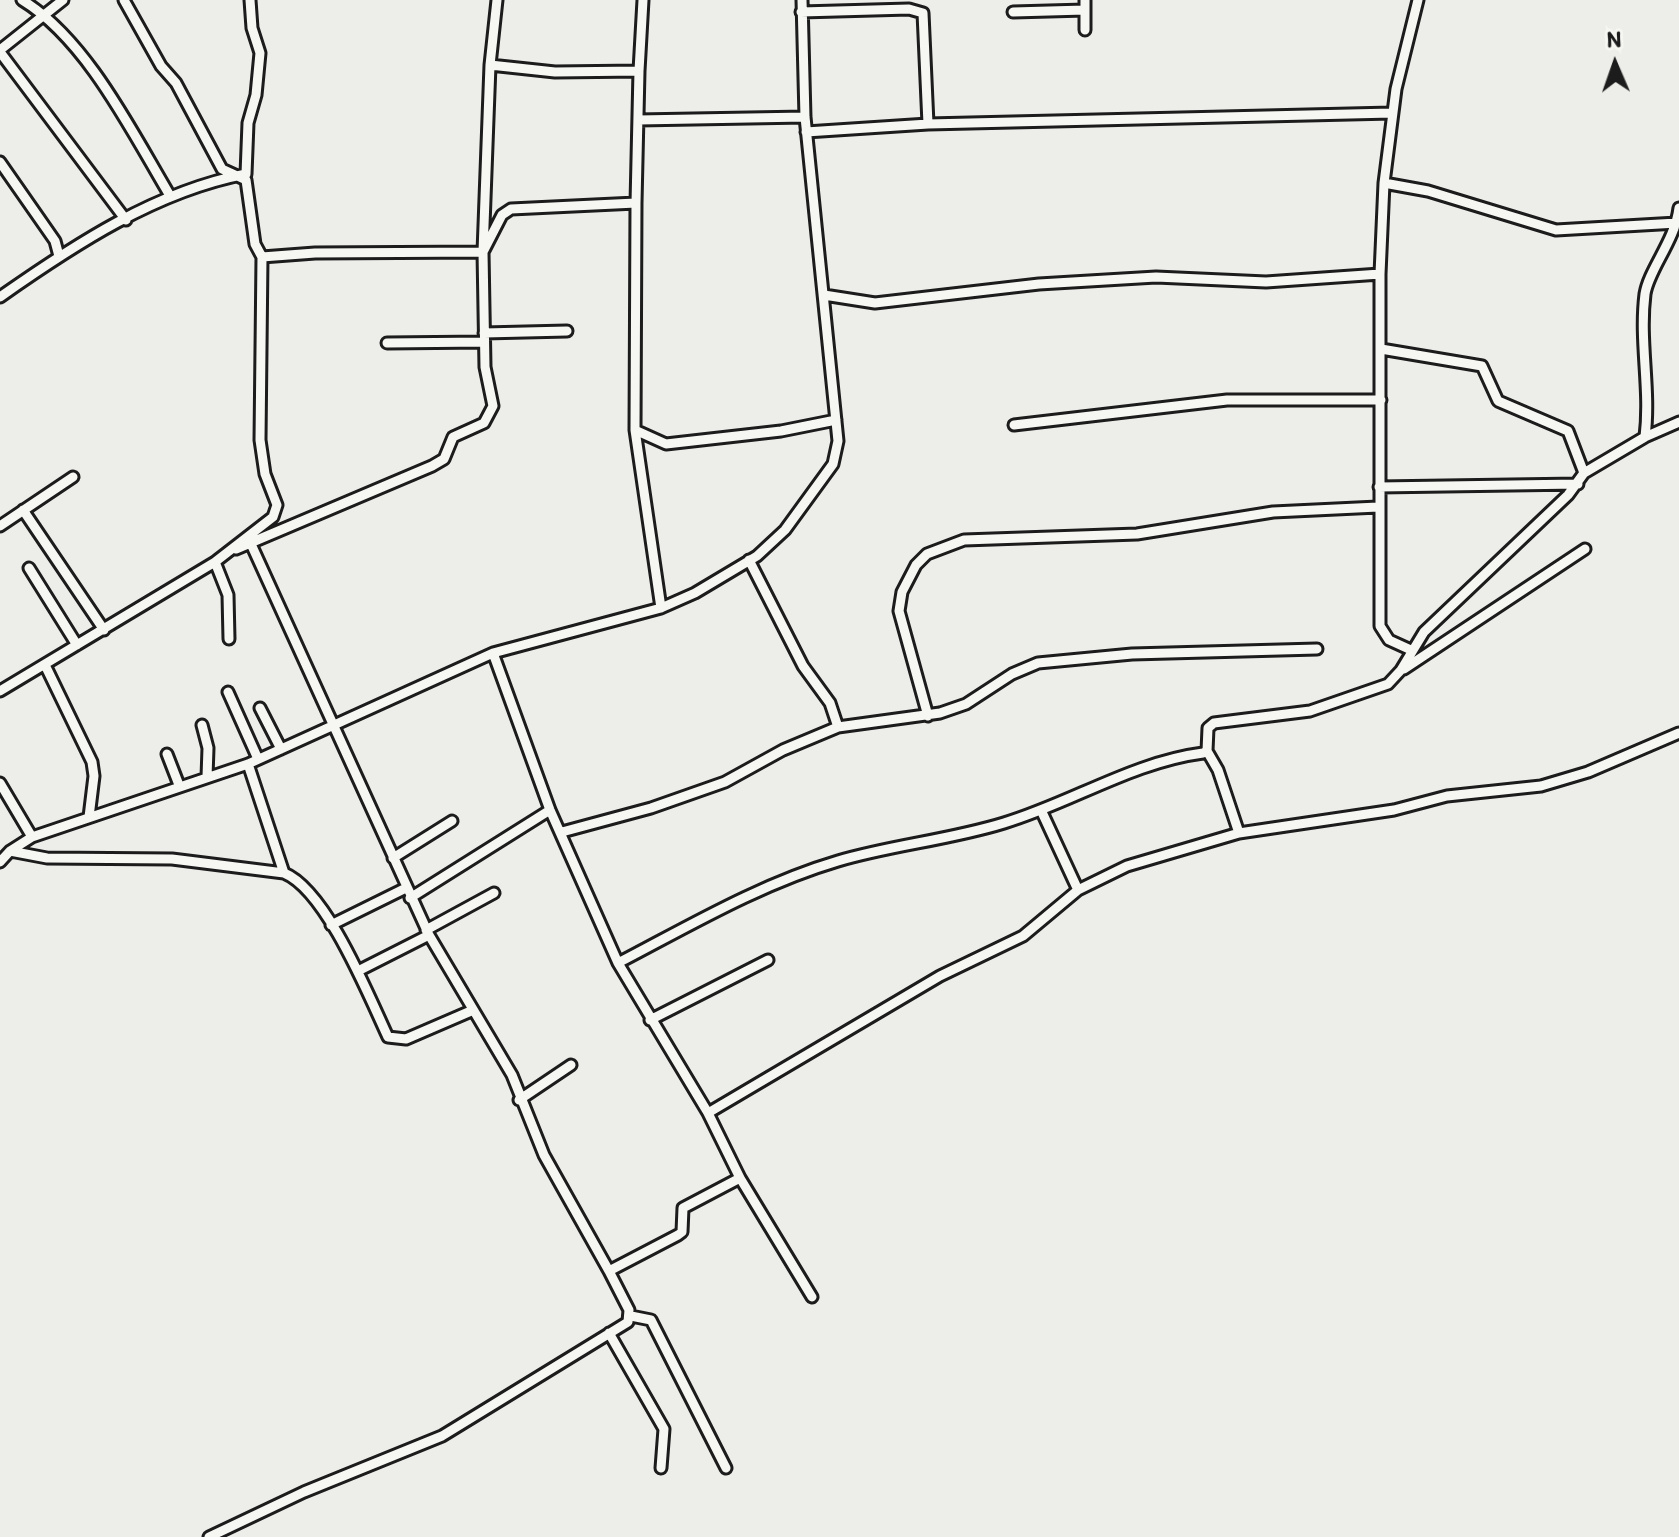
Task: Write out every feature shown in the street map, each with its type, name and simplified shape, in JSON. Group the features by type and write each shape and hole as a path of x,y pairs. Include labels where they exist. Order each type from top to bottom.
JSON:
{"street":[{"path":"22,0 45,14 103,86 169,194"},
{"path":"63,0 0,51 126,220"},
{"path":"0,691 215,562 273,517 277,505 265,474 260,440 262,257 255,244 246,180 233,177 222,169 176,83 161,66 124,0"},
{"path":"0,297 59,256 169,194 246,174 248,123 256,95 260,53 252,28 250,0"},
{"path":"229,552 444,459 453,437 484,423 491,415 493,406 484,338 483,252 490,65 497,0"},
{"path":"643,0 636,203 635,430 661,608"},
{"path":"0,862 10,851 32,837 253,762 493,653 661,608 749,560 785,530 833,464 838,441 806,132 802,0"},
{"path":"1411,650 1389,640 1380,626 1380,274 1384,183 1392,113 1418,0"},
{"path":"1013,12 1085,5 1085,30"},
{"path":"801,12 909,9 923,13 928,124"},
{"path":"490,65 555,72 639,71"},
{"path":"806,132 928,124 1392,113"},
{"path":"638,120 805,117"},
{"path":"0,162 55,241 59,256"},
{"path":"1384,183 1428,191 1556,230 1595,225 1677,223"},
{"path":"483,252 502,215 511,209 636,203"},
{"path":"1645,437 1649,402 1643,321 1646,289 1677,223 1679,208"},
{"path":"262,257 315,253 483,252"},
{"path":"824,295 875,303 1039,284 1156,277 1266,282 1380,274"},
{"path":"387,343 567,331"},
{"path":"1381,349 1474,362 1482,366 1498,401 1568,431 1584,473"},
{"path":"1014,425 1227,400 1381,400"},
{"path":"635,430 666,444 781,431 836,420"},
{"path":"1401,670 1424,632 1578,484 1584,473 1645,437 1679,422"},
{"path":"0,526 73,477"},
{"path":"1379,487 1578,484"},
{"path":"928,716 899,611 902,592 916,565 927,554 964,540 1137,534 1273,512 1378,507"},
{"path":"23,510 104,630"},
{"path":"251,544 410,898 471,1011 512,1075 519,1100 544,1155 631,1316"},
{"path":"1239,833 1218,770 1207,751 1208,728 1214,723 1310,711 1388,684 1401,670 1585,549"},
{"path":"749,560 803,666 830,703 838,727"},
{"path":"215,562 228,595 229,639"},
{"path":"29,568 77,645"},
{"path":"562,832 651,808 725,782 783,750 838,727 928,716 966,704 1012,674 1038,663 1132,654 1317,649"},
{"path":"493,653 550,810 618,963 708,1113 740,1178 812,1297"},
{"path":"45,665 92,762 89,817"},
{"path":"228,692 253,762 284,873"},
{"path":"260,708 281,749"},
{"path":"202,725 208,748 207,777"},
{"path":"708,1113 940,976 1023,936 1078,890 1127,866 1239,833 1394,810 1447,796 1541,786 1588,772 1679,733"},
{"path":"618,963 748,895 837,861 1002,824 1154,762 1207,751"},
{"path":"167,754 179,785"},
{"path":"0,783 32,837"},
{"path":"410,898 550,810"},
{"path":"1041,810 1078,890"},
{"path":"393,858 452,821"},
{"path":"10,851 47,858 172,859 284,873 298,879 331,925 358,971 388,1037 406,1039 471,1011"},
{"path":"331,925 406,888"},
{"path":"358,971 494,893"},
{"path":"650,1020 768,960"},
{"path":"519,1100 571,1065"},
{"path":"609,1271 678,1235 682,1232 683,1208 740,1178"},
{"path":"209,1537 304,1492 442,1436 628,1322 631,1316"},
{"path":"631,1316 651,1320 726,1468"},
{"path":"609,1333 664,1429 661,1468"}]}
